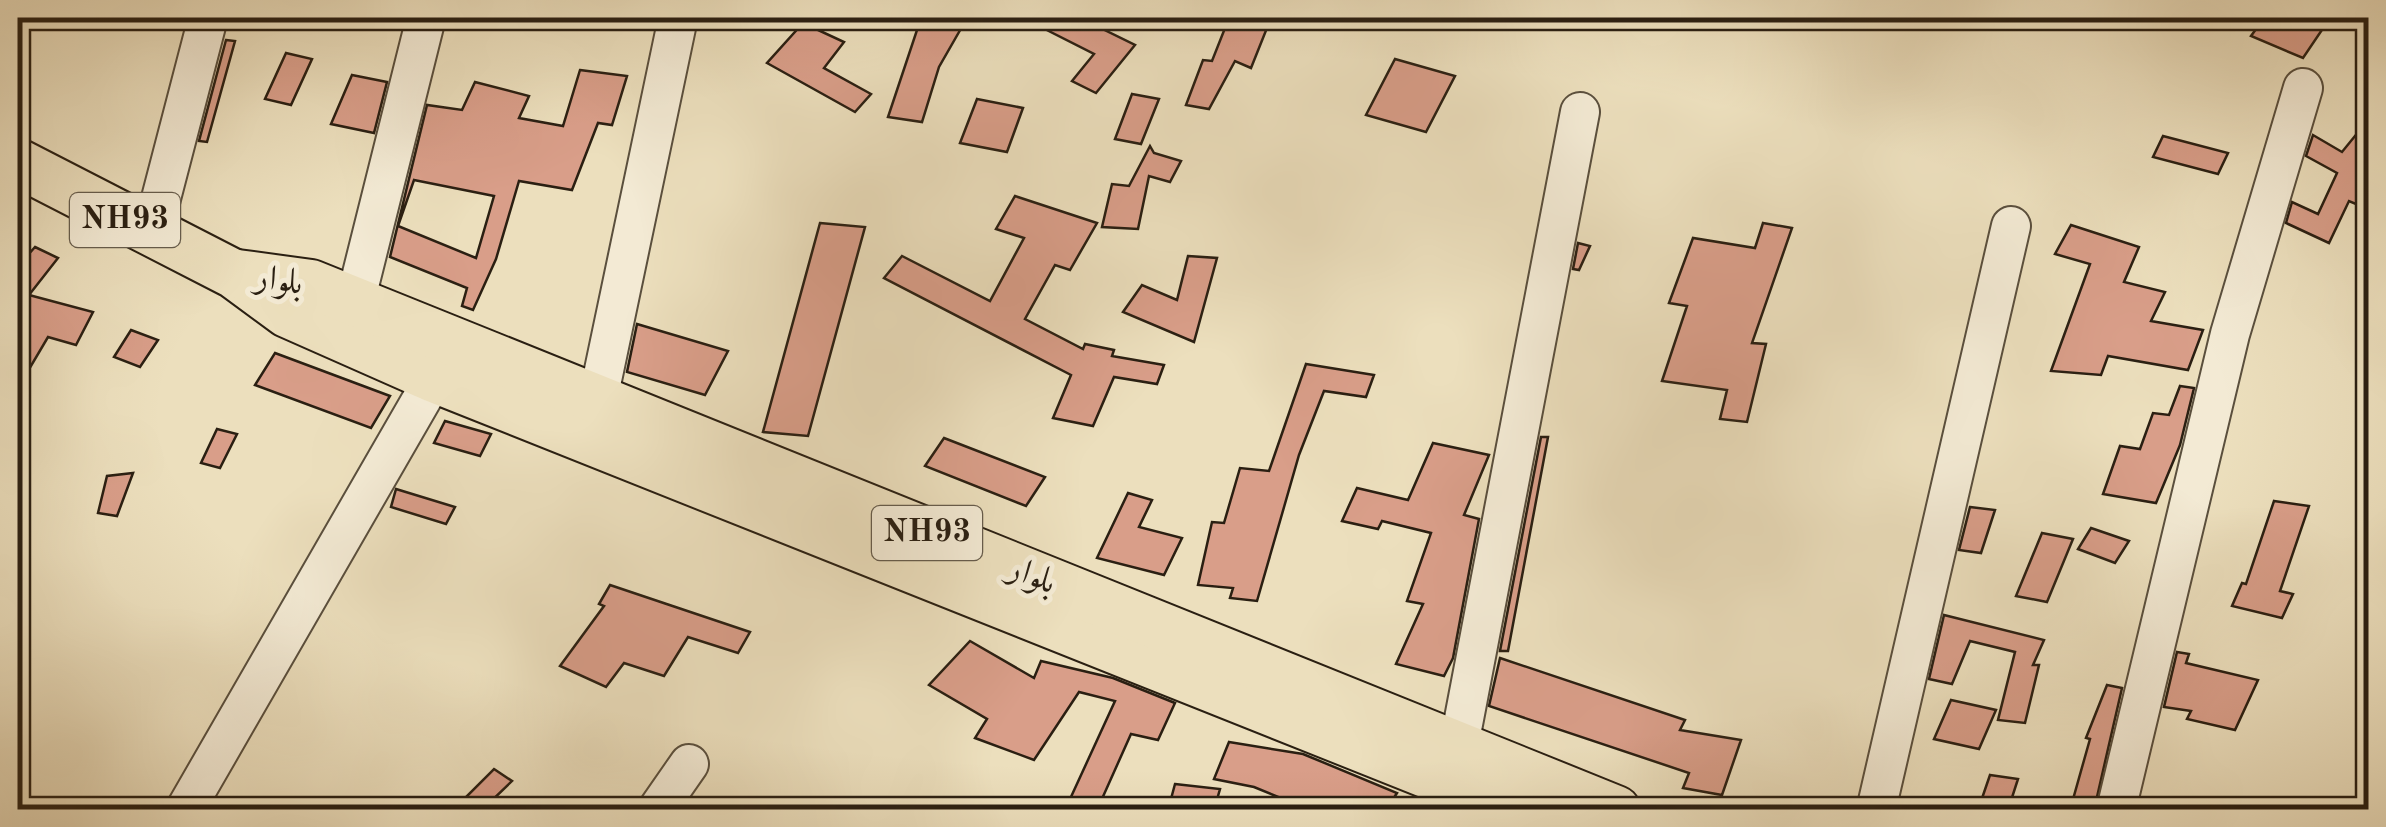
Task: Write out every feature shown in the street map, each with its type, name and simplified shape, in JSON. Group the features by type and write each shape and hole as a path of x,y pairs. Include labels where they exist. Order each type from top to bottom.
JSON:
{"main road":[{"name":"NH93","path":"18,163 234,274"},
{"name":"بلوار","path":"234,274 311,284 598,399 669,450 1518,810"},
{"name":"بلوار","path":"234,274 287,313 434,378 669,450 1459,746 1616,810"}],"street":[{"path":"152,233 208,18"},
{"path":"355,302 426,18"},
{"path":"598,399 678,18"},
{"path":"2116,810 2230,334 2303,88"},
{"path":"1459,746 1580,112"},
{"path":"1876,810 2010,226"},
{"path":"185,810 434,378"},
{"path":"656,810 689,764"}],"building":[{"path":"921,18 967,18 939,67 922,122 888,117"},
{"path":"1023,18 1080,18 1135,45 1096,93 1072,81 1094,54"},
{"path":"1229,18 1271,18 1251,68 1235,61 1209,109 1186,105 1203,60 1212,61"},
{"path":"2264,18 2330,18 2303,58 2251,36"},
{"path":"803,23 844,42 824,68 871,94 855,112 767,63"},
{"path":"226,40 235,41 207,142 199,141"},
{"path":"286,53 312,59 291,105 265,99"},
{"path":"1395,59 1455,76 1426,132 1366,115"},
{"path":"580,70 627,76 612,125 598,123 572,190 519,181 496,259 473,310 462,306 467,288 390,257 427,105 462,110 475,82 529,96 519,118 563,126","holes":["414,180 494,196 476,258 398,226"]},
{"path":"352,75 387,82 374,133 331,124"},
{"path":"1132,94 1159,99 1141,144 1115,139"},
{"path":"977,99 1023,108 1007,152 960,143"},
{"path":"2368,120 2368,209 2349,201 2329,243 2286,223 2292,202 2318,214 2337,173 2306,156 2313,135 2342,152"},
{"path":"2163,136 2228,153 2218,174 2153,157"},
{"path":"1150,146 1154,153 1181,161 1170,182 1149,176 1138,229 1102,227 1112,184 1129,186"},
{"path":"1015,196 1097,223 1070,270 1055,265 1025,319 1083,349 1085,344 1114,350 1112,356 1164,365 1157,384 1114,377 1093,426 1053,418 1071,375 884,278 902,256 990,301 1024,238 996,229"},
{"path":"820,223 865,227 808,436 763,432"},
{"path":"1763,223 1792,228 1752,343 1766,344 1747,422 1720,419 1727,390 1662,381 1687,306 1669,303 1693,238 1755,248"},
{"path":"2071,225 2139,247 2124,282 2165,292 2151,321 2203,330 2188,370 2108,356 2101,375 2051,371 2090,264 2055,254"},
{"path":"1578,243 1590,246 1579,270 1573,269"},
{"path":"35,247 58,258 29,295 93,312 76,345 48,337 18,388 18,251 27,256"},
{"path":"1188,256 1217,258 1194,342 1123,312 1142,285 1177,300"},
{"path":"637,324 728,351 705,395 627,372"},
{"path":"131,330 158,340 140,367 114,357"},
{"path":"275,353 390,396 371,428 255,385"},
{"path":"1306,364 1374,375 1366,397 1324,391 1299,455 1257,601 1230,598 1233,588 1198,585 1212,522 1224,523 1240,468 1269,471"},
{"path":"2180,386 2194,388 2180,445 2156,503 2103,494 2120,446 2140,449 2153,413 2169,415"},
{"path":"445,421 491,434 480,456 434,443"},
{"path":"217,429 237,434 220,468 201,463"},
{"path":"1541,437 1548,437 1508,651 1500,651"},
{"path":"944,438 1045,477 1026,506 925,466"},
{"path":"1433,443 1489,455 1464,515 1479,519 1453,658 1444,676 1396,664 1423,604 1407,601 1431,533 1382,521 1378,529 1342,521 1357,488 1408,500"},
{"path":"133,473 117,516 98,513 107,476"},
{"path":"396,489 455,507 446,524 391,507"},
{"path":"1128,493 1152,500 1139,527 1182,538 1164,575 1097,558"},
{"path":"2274,501 2309,506 2280,591 2293,594 2282,618 2232,606 2242,583 2246,584"},
{"path":"1970,507 1995,510 1981,553 1959,550"},
{"path":"2091,528 2129,541 2115,563 2078,549"},
{"path":"2042,533 2073,539 2047,602 2016,596"},
{"path":"610,585 750,632 738,653 688,637 664,676 624,663 606,687 560,666 604,606 599,604"},
{"path":"1944,615 2044,640 2033,665 2039,665 2025,723 1998,720 2015,652 1970,641 1952,684 1929,679"},
{"path":"970,641 1034,678 1041,661 1113,678 1175,703 1158,740 1131,734 1097,810 1065,810 1115,701 1079,692 1034,760 975,738 987,719 929,685"},
{"path":"2177,652 2189,654 2186,663 2258,680 2235,730 2187,719 2191,711 2164,707"},
{"path":"1500,658 1685,720 1680,730 1741,740 1722,795 1683,788 1689,773 1489,706"},
{"path":"2107,685 2122,688 2094,810 2070,810 2090,739 2086,738"},
{"path":"1951,700 1996,710 1979,749 1934,739"},
{"path":"1229,742 1303,754 1397,793 1386,810 1310,810 1254,787 1214,779"},
{"path":"494,769 512,781 482,810 453,810"},
{"path":"1990,775 2018,779 2008,810 1978,810"},
{"path":"1175,784 1220,789 1214,810 1168,810"}]}
